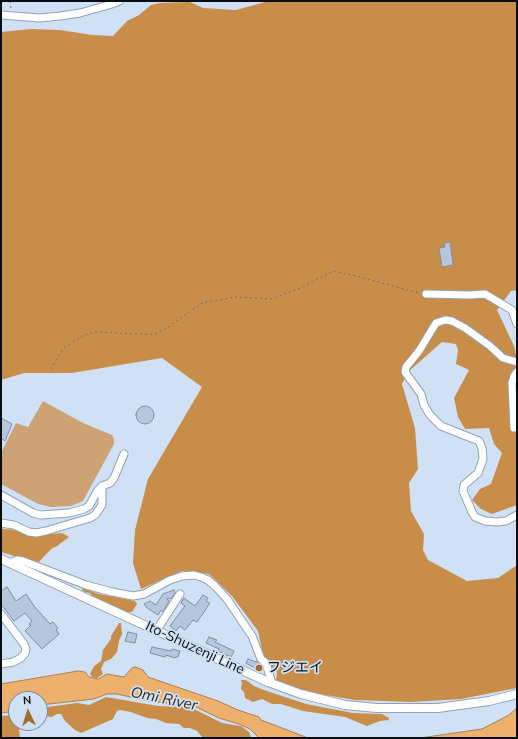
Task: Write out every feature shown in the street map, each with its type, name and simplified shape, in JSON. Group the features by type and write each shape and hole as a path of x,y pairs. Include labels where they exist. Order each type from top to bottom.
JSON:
{"main road":[{"name":"Ito-Shuzenji Line","path":"1,559 272,684 301,694 345,705 377,708 438,708 489,701 517,694"}],"street":[{"path":"1,15 40,18 60,16 103,7 119,1"},
{"path":"426,294 470,296 485,294 514,308 517,324"},
{"path":"517,362 503,358 490,346 465,328 445,320 436,323 419,352 406,367 405,372 421,394 424,405 430,415 441,426 479,441 482,448 483,459 478,473 464,485 463,492 475,517 485,521 497,522 506,521 517,515"},
{"path":"514,428 512,383 517,372"},
{"path":"1,495 33,513 41,515 69,513 84,509 89,506 94,495 102,486 110,483 114,478 124,454"},
{"path":"1,523 14,525 29,532 36,533 96,516 102,505 102,486"},
{"path":"10,563 17,560 23,561 86,585 133,596 144,594 170,580 182,576 194,575 201,577 212,583 227,599 252,636 262,659 266,663 272,684"},
{"path":"156,631 180,594"},
{"path":"1,614 24,644 26,649 21,658 13,662 1,664"}],"path":[{"path":"51,369 63,349 82,336 95,332 154,334 164,330 202,303 235,297 272,299 305,286 333,271 426,294"}],"shaded area":[{"path":"269,1 517,1 517,290 511,291 497,310 514,346 517,358 517,505 492,514 481,509 472,500 480,489 491,484 502,453 494,444 489,428 465,429 458,417 454,398 469,370 456,364 458,350 456,344 442,342 409,371 402,384 415,428 418,469 409,483 411,511 424,534 423,550 428,560 467,581 498,578 517,565 517,688 461,699 411,702 355,700 313,693 276,682 277,672 264,659 258,631 232,596 209,574 182,571 141,589 133,563 135,530 148,479 202,387 162,358 72,373 24,373 1,380 1,32 31,29 60,30 92,35 113,36 127,21 139,15 151,5 160,3 190,2 203,8 236,10"},
{"path":"43,401 83,423 112,435 114,439 114,444 83,501 71,506 51,507 38,504 1,484 1,453 16,423 28,427"},
{"path":"1,527 3,529 19,530 39,535 62,533 69,537 51,549 39,562 31,561 1,552"},
{"path":"83,588 99,594 135,601 137,604 132,612 126,612 92,596 90,593 82,590"},
{"path":"119,623 121,623 122,634 117,652 111,659 104,662 101,669 103,674 97,678 92,677 90,674 94,666 101,661 103,650 111,639 111,636"},
{"path":"241,680 246,680 254,686 264,690 306,704 353,713 382,714 389,718 389,720 380,721 367,726 345,717 303,711 281,704 272,704 262,699 253,702 245,698 244,692 241,689"},
{"path":"106,697 158,706 188,707 222,723 241,726 249,732 251,737 203,738 197,731 190,728 184,728 179,724 166,723 120,710 117,711 113,719 81,733 65,721 61,714 48,717 48,707 77,703 89,705"},
{"path":"1,716 8,716 8,731 19,731 20,738 1,738"}],"water":[{"name":"Omi River","path":"135,667 143,670 148,677 218,701 259,717 261,720 308,738 259,738 250,729 219,718 194,706 148,701 117,694 107,694 94,699 48,704 48,691 8,691 8,712 1,713 1,684 78,671 85,672 89,677 98,679 107,674 124,677 132,668"},
{"path":"517,708 517,738 420,738 482,729 509,715"}],"building":[{"path":"450,242 453,265 442,267 439,248 445,247 444,243"},
{"path":"145,406 151,409 154,415 151,421 145,424 139,421 136,415 139,409"},
{"path":"1,418 12,424 5,441 1,438"},
{"path":"7,587 16,601 26,594 34,606 50,624 53,622 58,628 56,630 59,634 42,649 25,631 31,625 29,624 32,621 25,613 14,621 1,604 1,591"},
{"path":"174,590 175,593 172,598 167,599 169,601 163,612 161,610 158,615 147,608 144,604 150,601 156,605 163,594"},
{"path":"203,595 208,598 206,601 210,603 197,622 193,620 185,630 180,626 176,631 170,626 185,606 181,603 184,598 195,606"},
{"path":"128,632 137,634 135,643 125,641"},
{"path":"209,637 217,640 215,642 234,651 231,657 206,643"},
{"path":"152,647 171,651 172,649 180,651 178,657 175,658 166,655 165,657 150,653"},
{"name":"フジエイ","path":"248,659 256,661 262,666 263,669 261,671 246,663"}],"place":[{"name":"フジエイ","path":"259,668"}]}
